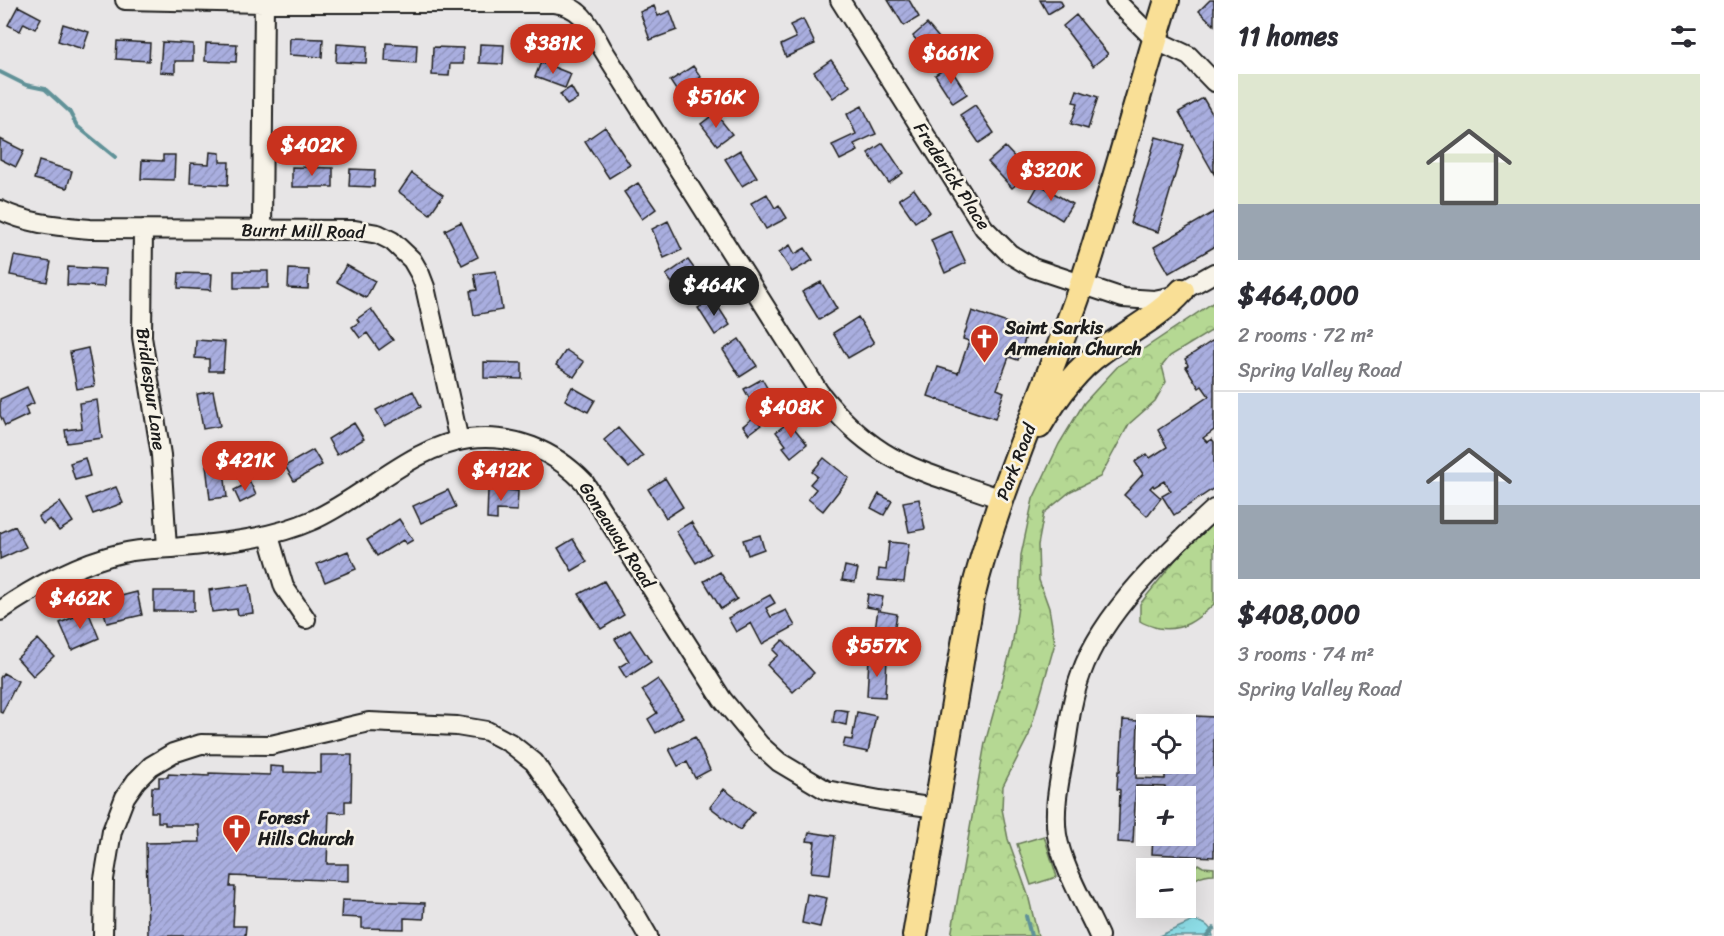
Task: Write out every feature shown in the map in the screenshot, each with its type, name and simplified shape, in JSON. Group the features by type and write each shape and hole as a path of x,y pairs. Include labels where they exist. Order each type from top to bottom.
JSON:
{"main road":[{"name":"Park Road","path":"915,936 971,602 980,566 1010,474 1082,284 1167,0"},
{"path":"1010,474 1050,409 1075,376 1101,352 1161,312 1182,291"}],"street":[{"path":"125,0 565,2 587,20 602,48 819,392 832,409 852,429 885,453 907,464 1001,499"},
{"name":"Frederick Place","path":"840,0 984,228 1010,254 1033,268 1124,298 1138,300 1154,300 1182,291 1214,273"},
{"path":"1115,0 1155,40 1189,56 1214,82"},
{"path":"262,230 264,2"},
{"name":"Burnt Mill Road","path":"0,210 33,222 54,226 143,230 355,230 378,234 401,248 412,260 425,287 459,441"},
{"name":"Bridlespur Lane","path":"143,230 142,338 161,454 167,548"},
{"name":"Goneaway Road","path":"0,612 35,589 99,559 123,552 223,543 269,536 314,519 341,505 424,453 459,441 494,438 513,441 543,451 568,466 584,482 722,699 759,746 779,762 826,790 936,808"},
{"path":"1099,936 1062,856 1057,836 1058,791 1074,699 1081,673 1108,620 1165,557 1214,509"},
{"path":"269,536 284,587 306,619"},
{"path":"104,936 104,879 112,831 125,797 136,781 151,766 173,753 201,744 271,745 369,722 457,726 487,731 510,743 534,762 618,884 648,936"}],"green space":[{"path":"1214,302 1214,332 1211,331 1170,356 1162,366 1166,382 1155,401 1129,424 1100,477 1071,491 1044,513 1038,545 1039,580 1049,608 1055,643 1029,735 1003,786 1002,809 1008,839 1028,895 1038,936 951,936 985,743 1012,646 1019,600 1021,555 1033,499 1059,444 1084,403 1118,366"},
{"path":"1214,520 1214,604 1189,624 1174,628 1158,628 1140,621 1140,604 1193,538"},
{"path":"1044,836 1057,877 1031,885 1017,844"},
{"path":"1198,864 1214,868 1214,874 1196,879"}],"water":[{"path":"1193,921 1206,925 1213,936 1159,936"}],"building":[{"path":"888,0 909,0 919,17 904,26"},
{"path":"1040,0 1060,0 1063,5 1048,14"},
{"path":"1210,0 1214,0 1214,25 1199,11"},
{"path":"18,6 41,18 35,29 24,23 20,31 8,25"},
{"path":"654,6 658,16 670,11 677,30 650,40 640,12"},
{"path":"1076,15 1108,54 1093,66 1063,26"},
{"path":"803,19 815,44 786,57 781,45 796,38 790,25"},
{"path":"63,24 89,32 83,49 58,41"},
{"path":"927,24 945,45 930,57 913,36"},
{"path":"290,38 323,39 322,57 289,55"},
{"path":"117,41 150,43 149,61 116,59"},
{"path":"162,42 193,44 193,61 175,61 175,73 160,72"},
{"path":"206,43 237,44 236,62 205,61"},
{"path":"386,43 417,45 416,63 385,61"},
{"path":"337,44 367,46 366,63 336,62"},
{"path":"480,44 504,45 503,64 479,63"},
{"path":"433,47 463,48 463,64 450,64 449,76 432,75"},
{"path":"831,60 850,86 833,98 814,72"},
{"path":"541,62 571,74 565,88 535,77"},
{"path":"693,66 701,77 694,82 704,98 688,108 670,81"},
{"path":"949,66 967,94 953,103 935,75"},
{"path":"571,87 578,99 567,105 560,94"},
{"path":"1077,90 1098,97 1088,129 1071,124 1078,103 1073,102"},
{"path":"1203,98 1214,117 1214,174 1179,112"},
{"path":"975,105 994,133 979,143 960,115"},
{"path":"862,106 876,134 854,144 858,151 840,160 832,145 856,134 847,114"},
{"path":"715,113 732,134 717,145 701,124"},
{"path":"605,127 630,165 609,178 585,141"},
{"path":"1156,137 1184,145 1158,232 1130,223"},
{"path":"0,139 24,151 16,167 0,159"},
{"path":"883,143 903,173 889,183 868,153"},
{"path":"1005,147 1022,165 1018,168 1025,177 1012,188 988,162"},
{"path":"740,150 757,177 742,186 725,159"},
{"path":"210,152 220,153 220,162 229,162 228,185 190,183 191,163 209,164"},
{"path":"163,155 175,155 174,180 141,179 142,160 163,161"},
{"path":"39,161 72,171 67,188 34,179"},
{"path":"292,167 333,168 333,187 292,187"},
{"path":"350,169 375,170 374,187 349,186"},
{"path":"412,173 443,195 430,214 399,192"},
{"path":"638,183 656,209 642,219 624,192"},
{"path":"1039,184 1072,204 1062,220 1030,200"},
{"path":"914,189 930,212 915,222 899,199"},
{"path":"767,194 775,208 779,205 787,218 766,229 751,203"},
{"path":"1214,212 1214,247 1169,273 1154,247"},
{"path":"668,221 682,250 664,258 652,229"},
{"path":"461,222 478,257 462,265 445,230"},
{"path":"951,231 966,263 945,273 931,240"},
{"path":"790,245 795,254 805,248 813,260 792,272 779,252"},
{"path":"14,256 51,262 47,282 10,275"},
{"path":"688,260 706,285 690,296 679,279 672,283 666,275"},
{"path":"346,265 375,281 366,298 337,282"},
{"path":"68,267 105,269 104,287 67,285"},
{"path":"289,269 309,270 308,289 288,288"},
{"path":"234,271 268,271 268,288 234,288"},
{"path":"496,271 502,310 474,315 470,291 477,290 474,274"},
{"path":"179,273 212,274 211,290 178,288"},
{"path":"821,282 837,309 819,320 802,292"},
{"path":"713,299 730,325 715,335 698,308"},
{"path":"371,309 393,340 379,350 367,333 360,338 352,327 359,322 357,319"},
{"name":"Saint Sarkis Armenian Church","path":"972,311 1028,330 1018,360 1009,357 997,389 1004,392 995,419 928,396 938,367 958,373 969,341 963,339"},
{"path":"858,317 874,343 848,358 833,333"},
{"path":"739,339 757,366 740,377 723,350"},
{"path":"196,340 225,342 223,371 209,371 209,359 195,358"},
{"path":"1212,341 1214,344 1214,430 1203,438 1207,442 1212,439 1214,442 1214,488 1174,515 1162,496 1171,491 1164,481 1154,487 1153,485 1150,488 1161,498 1147,516 1124,495 1143,474 1135,462 1147,454 1150,458 1167,447 1158,430 1209,396 1202,386 1199,388 1186,367 1188,365 1185,359"},
{"path":"88,348 95,386 77,389 70,352"},
{"path":"566,350 584,362 574,377 556,365"},
{"path":"484,362 522,363 522,379 484,378"},
{"path":"762,379 778,407 760,417 744,389"},
{"path":"27,387 34,403 25,407 28,415 5,426 0,415 0,399"},
{"path":"572,387 595,400 588,412 565,400"},
{"path":"213,391 220,426 203,429 197,394"},
{"path":"413,391 421,407 385,426 376,410"},
{"path":"97,400 102,438 67,443 65,430 82,428 79,403"},
{"path":"754,417 761,425 749,434 743,426"},
{"path":"789,422 807,444 791,457 783,447 786,445 776,432"},
{"path":"354,423 364,439 337,455 328,439"},
{"path":"618,428 643,456 629,468 604,440"},
{"path":"313,450 322,465 294,481 285,466"},
{"path":"85,458 90,476 75,480 70,463"},
{"path":"824,458 849,478 823,511 808,499 816,489 810,484 817,476 812,472"},
{"path":"223,462 227,497 210,499 206,465"},
{"path":"665,478 683,507 666,518 648,489"},
{"path":"250,482 256,495 240,503 234,490"},
{"path":"116,487 123,503 93,514 86,498"},
{"path":"488,489 518,491 517,511 497,510 497,520 487,519"},
{"path":"448,490 456,507 421,523 413,506"},
{"path":"879,494 892,501 884,515 871,508"},
{"path":"919,499 925,529 909,532 903,502"},
{"path":"60,502 73,522 59,531 50,519 43,524 38,517"},
{"path":"399,519 413,540 406,544 403,540 377,556 367,540"},
{"path":"691,522 711,554 696,563 676,531"},
{"path":"15,526 26,547 0,559 0,533"},
{"path":"760,535 764,549 748,555 743,540"},
{"path":"573,539 587,562 572,571 558,548"},
{"path":"889,542 909,544 904,582 878,580 879,569 886,570"},
{"path":"348,551 356,569 325,582 317,564"},
{"path":"845,566 858,569 855,582 842,580"},
{"path":"720,572 737,599 721,609 704,581"},
{"path":"604,581 624,615 601,629 579,594"},
{"path":"249,585 253,613 238,615 237,609 212,612 209,590"},
{"path":"154,591 194,591 194,611 154,611"},
{"path":"137,592 142,615 107,623 101,601"},
{"path":"868,594 883,597 880,611 897,614 892,642 867,637 869,628 875,629 878,609 866,607"},
{"path":"770,595 775,603 766,608 771,617 786,610 795,626 762,644 751,623 736,632 728,618"},
{"path":"88,611 99,638 72,650 60,623"},
{"path":"630,630 651,662 626,678 619,667 629,661 615,639"},
{"path":"38,639 54,656 33,676 17,658"},
{"path":"783,640 814,673 793,692 767,665 778,655 773,650"},
{"path":"869,658 887,659 885,697 867,696"},
{"path":"3,673 18,681 2,713 0,712 0,678"},
{"path":"658,679 683,717 656,733 648,719 657,713 642,690"},
{"path":"835,709 848,711 846,725 833,722"},
{"path":"857,712 876,716 868,752 843,747 845,739 852,740"},
{"path":"1196,716 1214,717 1214,857 1152,854 1152,846 1196,846 1196,786 1136,786 1133,843 1118,842 1120,790 1117,789 1123,720 1136,721 1136,778 1165,779 1165,774 1196,774"},
{"path":"695,737 710,770 695,778 687,762 678,766 669,749"},
{"name":"Forest Hills Church","path":"321,755 352,755 351,801 345,801 345,813 329,812 327,864 348,864 348,881 231,876 230,887 235,887 233,926 246,926 245,936 148,936 146,843 200,842 199,825 165,825 165,822 158,822 158,812 151,812 152,787 159,787 159,777 168,777 168,774 209,776 209,773 270,775 270,766 284,767 284,772 321,773"},
{"path":"724,789 754,812 740,830 710,807"},
{"path":"809,832 835,836 830,874 811,872 815,842 807,841"},
{"path":"807,894 827,898 820,927 802,923"},
{"path":"342,900 425,903 424,919 404,918 404,929 362,928 362,918 341,917"}],"waterway":[{"path":"0,72 26,85 45,89 69,111 77,126 115,157"},
{"path":"1026,916 1031,936"},
{"path":"1207,936 1214,928"}],"place":[{"name":"Saint Sarkis Armenian Church","path":"984,364"},
{"name":"Forest Hills Church","path":"237,854"}]}
